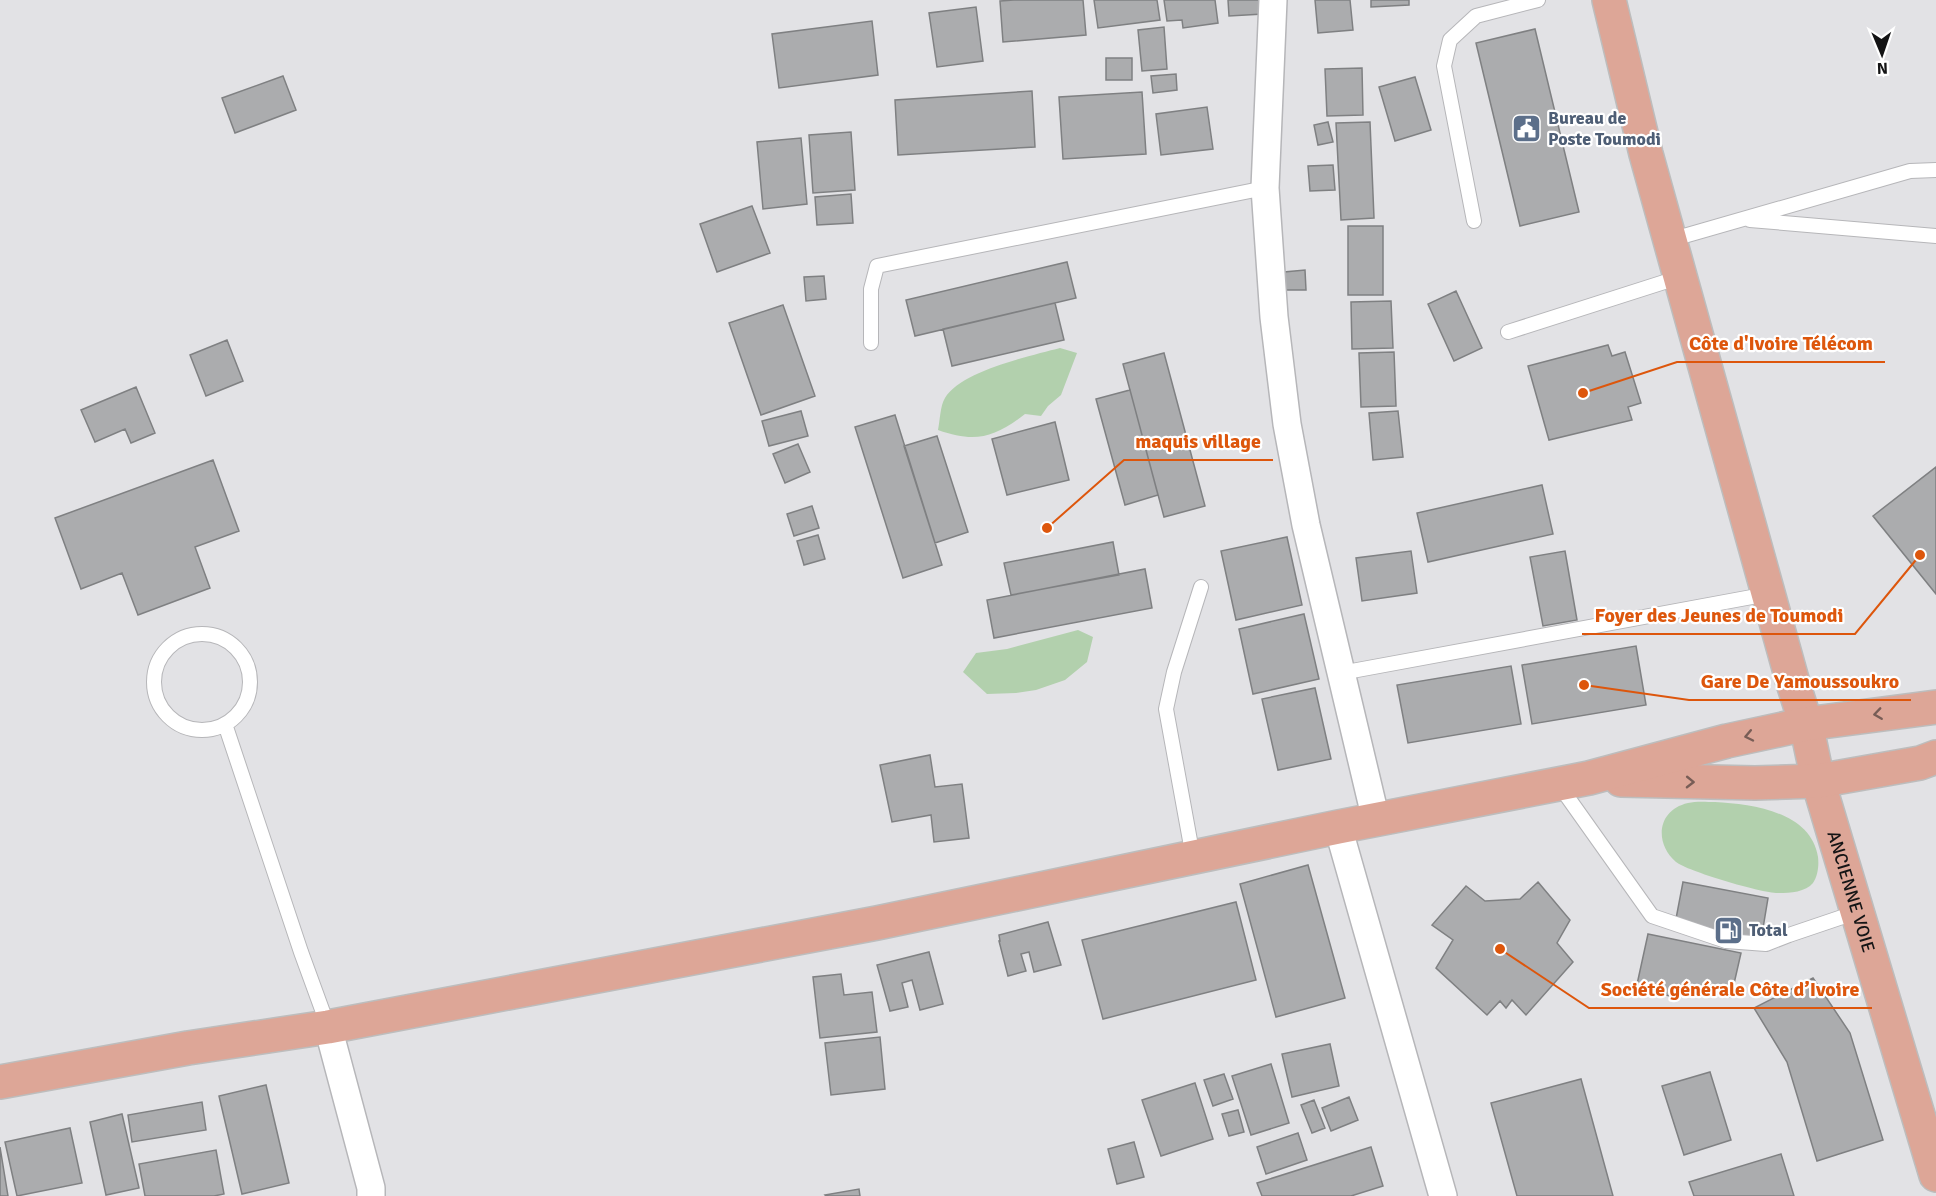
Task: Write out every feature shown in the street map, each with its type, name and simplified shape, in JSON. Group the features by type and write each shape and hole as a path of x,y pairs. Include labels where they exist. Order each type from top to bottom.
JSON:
{"main road":[{"name":"ANCIENNE VOIE","path":"1609,0 1646,154 1806,724 1818,781 1936,1175"},
{"path":"0,1082 188,1048 328,1027 877,923 1338,827 1574,782 1727,741 1806,724 1936,707"},
{"path":"1574,782 1818,781 1920,763 1936,757"}],"street":[{"path":"1273,0 1265,188 1274,317 1287,424 1306,525 1376,820"},
{"path":"1338,827 1443,1196"},
{"path":"328,1027 371,1188 371,1196"}],"lane":[{"path":"1474,221 1444,66 1450,40 1476,16 1538,0"},
{"path":"1670,240 1910,171 1936,170"},
{"path":"871,343 871,290 877,266 1265,188"},
{"path":"1741,219 1936,236"},
{"path":"1508,332 1680,277"},
{"path":"1193,857 1166,709 1174,672 1201,587"},
{"path":"1341,673 1768,594"},
{"path":"194,634 211,634 227,640 240,651 248,666 250,683 248,699 238,714 225,724 209,730 192,730 176,723 163,712 155,698 153,681 156,664 165,650 178,639 194,634"},
{"path":"225,724 328,1027"},
{"path":"1574,782 1652,916 1726,941 1766,945 1789,934 1857,911"}],"green space":[{"path":"1060,348 1077,353 1061,395 1048,406 1041,416 1025,414 1004,428 984,436 963,436 938,430 943,401 953,388 997,366"},
{"path":"1078,630 1093,637 1087,662 1065,680 1036,690 987,694 963,672 976,653 1007,649"},
{"path":"1715,802 1762,808 1792,820 1813,842 1818,857 1818,870 1813,883 1798,891 1771,892 1709,876 1676,862 1664,846 1662,828 1665,820 1678,807 1688,803"}],"building":[{"path":"1083,0 1086,35 1003,42 1000,1"},
{"path":"1094,0 1157,0 1160,20 1098,28"},
{"path":"1164,0 1215,0 1218,23 1183,28 1182,20 1167,21"},
{"path":"1228,0 1262,0 1263,14 1229,16"},
{"path":"1315,0 1350,0 1353,30 1318,33"},
{"path":"1371,0 1409,0 1409,5 1371,7"},
{"path":"976,7 983,61 937,67 929,13"},
{"path":"872,21 878,75 779,88 772,34"},
{"path":"1164,27 1167,69 1142,71 1138,30"},
{"name":"Bureau de Poste Toumodi","path":"1535,29 1579,212 1520,226 1476,43"},
{"path":"1106,58 1132,58 1132,80 1106,80"},
{"path":"1362,68 1363,115 1327,116 1325,69"},
{"path":"1176,74 1177,90 1153,93 1151,76"},
{"path":"283,76 296,110 235,133 222,98"},
{"path":"1415,77 1431,130 1395,141 1379,87"},
{"path":"1032,91 1035,147 898,155 895,100"},
{"path":"1142,92 1146,154 1063,159 1059,97"},
{"path":"1207,107 1213,149 1161,155 1156,114"},
{"path":"1328,122 1333,142 1318,145 1314,125"},
{"path":"1370,122 1374,218 1341,220 1336,123"},
{"path":"851,132 855,190 813,193 809,135"},
{"path":"801,138 807,204 763,209 757,142"},
{"path":"1333,165 1335,190 1310,191 1308,166"},
{"path":"851,194 853,223 817,225 815,197"},
{"path":"752,206 770,253 717,272 700,224"},
{"path":"1348,226 1383,226 1383,295 1348,295"},
{"path":"1067,262 1076,298 915,336 906,300"},
{"path":"1305,270 1306,290 1285,290 1284,272"},
{"path":"824,276 826,299 806,301 804,277"},
{"path":"1456,291 1482,348 1454,361 1428,304"},
{"path":"1391,301 1393,348 1352,349 1351,302"},
{"path":"1055,303 1064,340 952,366 943,329"},
{"path":"783,305 815,396 761,415 729,323"},
{"path":"227,340 243,381 206,396 190,355"},
{"path":"1608,345 1612,356 1625,352 1641,403 1628,407 1632,420 1549,440 1528,366"},
{"path":"1394,352 1396,406 1361,407 1359,353"},
{"path":"1164,353 1205,506 1164,517 1123,364"},
{"path":"136,387 155,433 131,443 125,429 95,442 81,410"},
{"path":"1130,390 1158,495 1125,505 1096,399"},
{"path":"801,411 808,436 769,446 762,421"},
{"path":"1398,411 1403,457 1373,460 1369,413"},
{"path":"895,415 942,565 903,578 855,427"},
{"path":"1055,422 1069,480 1007,495 992,439"},
{"path":"937,436 968,532 935,543 904,446"},
{"path":"798,444 810,472 785,483 773,454"},
{"path":"213,460 239,531 195,547 210,588 138,615 122,573 81,589 55,518"},
{"path":"1936,467 1936,594 1873,516"},
{"path":"1542,485 1553,534 1428,562 1417,513"},
{"path":"812,506 819,528 794,536 787,514"},
{"path":"818,535 825,559 804,565 797,541"},
{"path":"1287,537 1302,605 1236,620 1221,551"},
{"path":"1113,542 1119,575 1011,595 1004,563"},
{"path":"1411,551 1417,593 1362,601 1356,558"},
{"path":"1565,551 1577,620 1543,626 1530,557"},
{"path":"1145,569 1152,608 994,638 987,600"},
{"path":"1304,614 1319,679 1253,694 1239,629"},
{"path":"1636,646 1646,705 1532,724 1522,665"},
{"path":"1511,666 1521,724 1408,743 1397,685"},
{"path":"1315,688 1331,759 1278,770 1262,699"},
{"path":"930,755 935,787 962,784 969,838 934,842 931,815 892,822 880,765"},
{"path":"1308,865 1345,998 1276,1017 1240,884"},
{"path":"1538,882 1570,920 1557,943 1573,962 1526,1015 1512,1000 1506,1008 1500,1001 1487,1015 1436,968 1453,940 1432,925 1466,886 1485,901 1520,899"},
{"path":"1683,882 1768,898 1761,940 1675,924"},
{"path":"1236,902 1256,980 1103,1019 1082,940"},
{"path":"1048,922 1061,965 1034,972 1029,952 1021,954 1026,971 1008,976 999,935"},
{"path":"1648,934 1741,953 1731,997 1673,986 1671,996 1636,989"},
{"path":"929,952 943,1004 920,1010 912,980 902,983 908,1007 890,1011 877,965"},
{"path":"841,974 844,995 872,992 877,1032 820,1038 813,977"},
{"path":"1813,978 1850,1033 1883,1140 1817,1161 1787,1062 1754,1008"},
{"path":"880,1037 885,1089 831,1095 825,1043"},
{"path":"1330,1044 1339,1086 1292,1097 1282,1054"},
{"path":"1271,1064 1289,1123 1251,1135 1232,1076"},
{"path":"1710,1072 1731,1140 1684,1155 1662,1086"},
{"path":"1224,1074 1233,1099 1213,1106 1204,1080"},
{"path":"1581,1079 1613,1196 1517,1196 1491,1103"},
{"path":"1195,1083 1213,1139 1161,1156 1142,1100"},
{"path":"266,1085 289,1183 242,1194 219,1096"},
{"path":"1349,1097 1358,1120 1331,1131 1322,1108"},
{"path":"1314,1100 1325,1128 1312,1133 1301,1105"},
{"path":"202,1102 206,1130 132,1142 128,1115"},
{"path":"1238,1110 1244,1132 1229,1136 1222,1114"},
{"path":"122,1114 139,1188 106,1195 90,1122"},
{"path":"70,1128 82,1183 17,1196 5,1142"},
{"path":"1298,1133 1307,1160 1266,1174 1257,1147"},
{"path":"1134,1142 1144,1177 1117,1184 1108,1149"},
{"path":"0,1147 8,1196 0,1196"},
{"path":"1371,1147 1383,1186 1351,1196 1262,1196 1257,1183"},
{"path":"216,1150 224,1194 145,1196 139,1164"},
{"path":"1781,1154 1794,1196 1694,1196 1689,1182"},
{"path":"859,1189 860,1196 825,1195"}],"place":[{"name":"Bureau de Poste Toumodi","path":"1527,128"},
{"name":"Côte d'Ivoire Télécom","path":"1583,393"},
{"name":"maquis village","path":"1047,528"},
{"name":"Foyer des Jeunes de Toumodi","path":"1920,555"},
{"name":"Gare De Yamoussoukro","path":"1584,685"},
{"name":"Total","path":"1728,930"},
{"name":"Société générale Côte d’Ivoire","path":"1500,949"}]}
